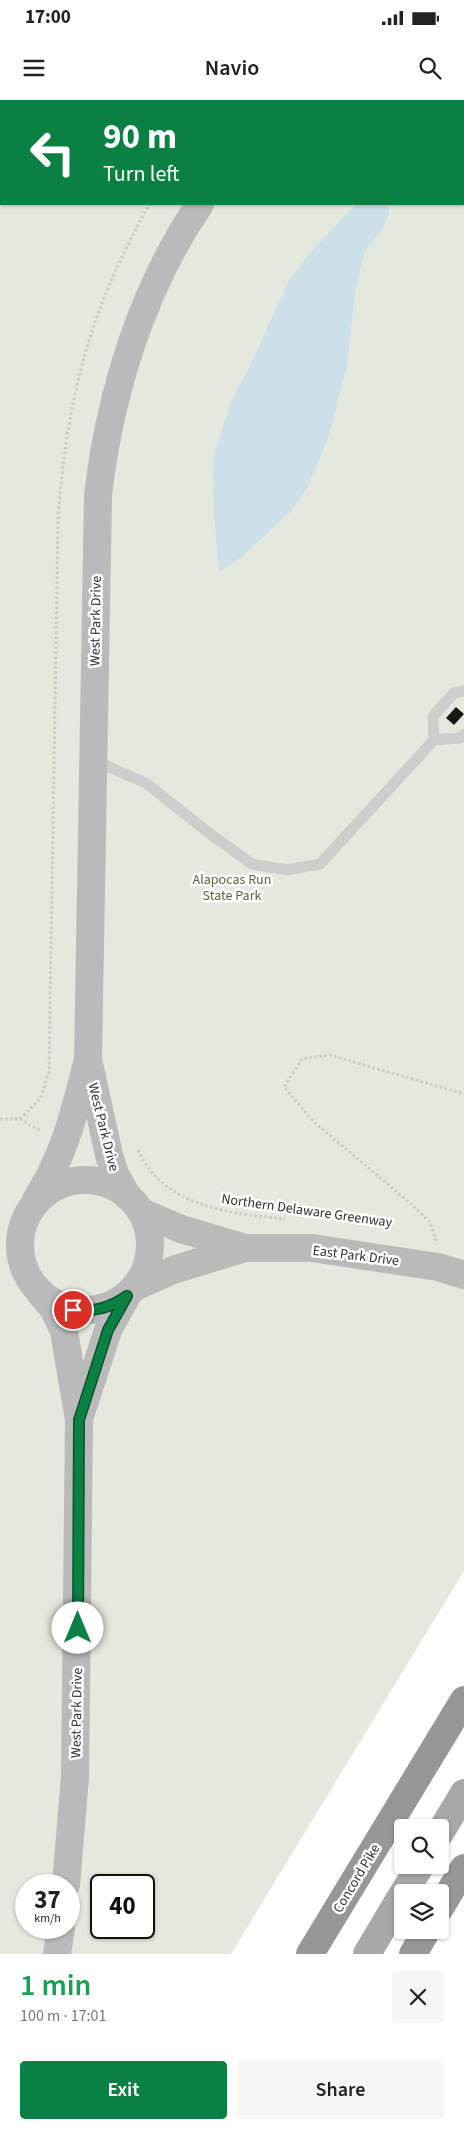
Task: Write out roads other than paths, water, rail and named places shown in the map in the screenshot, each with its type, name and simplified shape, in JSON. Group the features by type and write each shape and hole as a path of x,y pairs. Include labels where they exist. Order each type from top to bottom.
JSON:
{"highway":[{"name":"Concord Pike","path":"310,1954 464,1700"},
{"path":"449,1893 464,1868"},
{"path":"413,1954 422,1939"}],"main road":[{"path":"448,1819 464,1793"},
{"path":"367,1954 394,1909"}],"street":[{"name":"West Park Drive","path":"133,1203 115,1174 88,1059 98,495 103,455 120,383 142,315 162,270 187,223 199,205"},
{"name":"West Park Drive","path":"32,1207 47,1182 67,1138 88,1059"},
{"path":"97,1181 117,1188 133,1203 149,1232 150,1255 147,1266 132,1291 110,1306 83,1311 64,1307 40,1293 25,1272 20,1247 24,1222 32,1207 46,1192 65,1183 97,1181"},
{"name":"East Park Drive","path":"133,1203 181,1229 246,1248 321,1249 438,1267 464,1275"},
{"name":"East Park Drive","path":"132,1291 173,1270 246,1248"},
{"name":"West Park Drive","path":"79,1420 108,1330 132,1291"},
{"name":"West Park Drive","path":"40,1293 53,1308 64,1331 79,1420 75,1777 67,1874"},
{"path":"57,1954 59,1939"}],"lane":[{"path":"434,740 433,716 454,693 464,691"},
{"path":"93,760 146,783 252,864 287,870 320,864 434,740 460,738 464,734"}],"water":[{"path":"355,205 389,205 389,213 382,230 365,250 355,292 347,365 328,439 308,486 291,511 243,556 219,573 214,514 213,458 231,401 249,368 289,280 309,254"}],"park label":[{"name":"Alapocas Run State Park","path":"232,888"}]}
